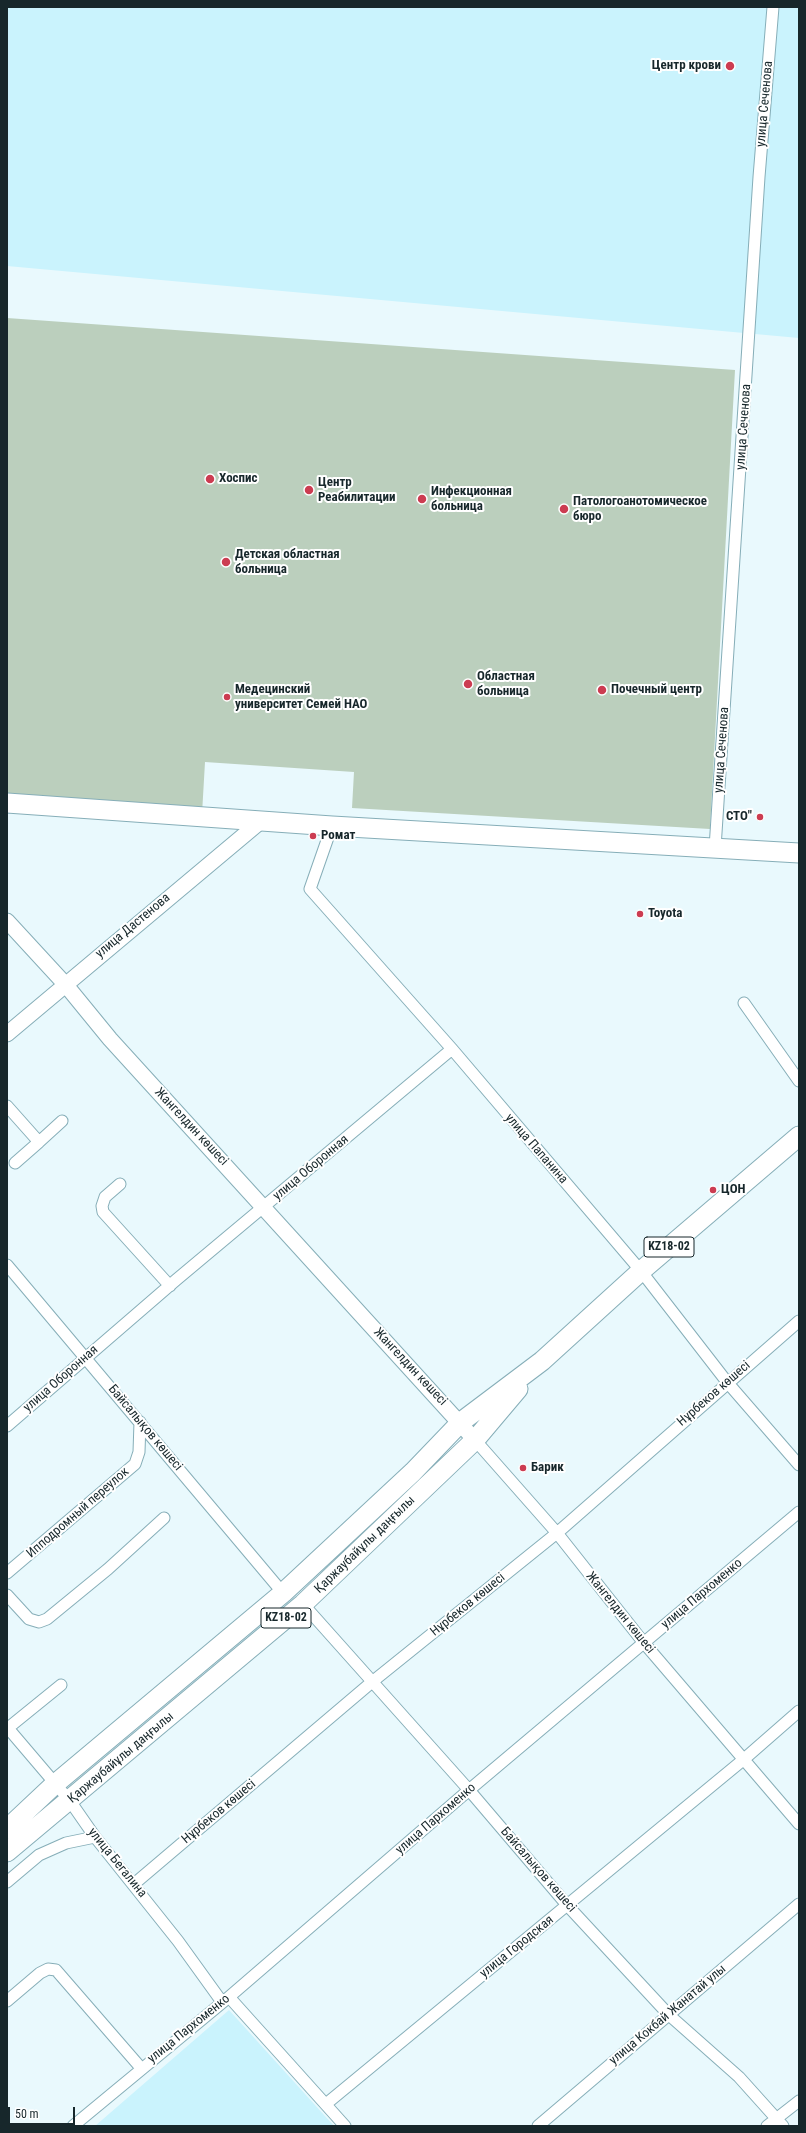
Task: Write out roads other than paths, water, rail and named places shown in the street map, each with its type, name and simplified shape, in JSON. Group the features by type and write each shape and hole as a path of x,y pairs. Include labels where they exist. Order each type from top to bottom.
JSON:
{"highway":[{"path":"7,803 332,826 799,853"},
{"name":"Қаржаубайұлы даңғылы","path":"7,1829 55,1784 283,1593 413,1472 461,1422 542,1361 641,1271 799,1136"},
{"name":"Қаржаубайұлы даңғылы","path":"7,1852 70,1801 303,1604 475,1440 542,1361"}],"street":[{"name":"улица Сеченова","path":"715,848 758,192 773,7"},
{"name":"улица Дастенова","path":"7,1034 261,821"},
{"name":"улица Папанина","path":"332,826 310,889 452,1049 641,1271 727,1382 799,1465"},
{"name":"Жангелдин көшесі","path":"7,921 66,984 110,1039 461,1422 557,1533 644,1643 799,1824"},
{"path":"744,1003 799,1081"},
{"name":"улица Оборонная","path":"7,1426 170,1286 452,1049"},
{"path":"7,1106 39,1142"},
{"path":"16,1163 62,1121"},
{"path":"120,1184 105,1197 102,1206 103,1212 170,1286"},
{"name":"Байсалықов көшесі","path":"7,1265 283,1593"},
{"name":"Нұрбеков көшесі","path":"134,1884 372,1682 557,1533 727,1382 799,1321"},
{"name":"Ипподромный переулок","path":"7,1574 135,1464 139,1452 140,1422"},
{"name":"улица Пархоменко","path":"73,2126 226,1999 469,1790 799,1512"},
{"path":"7,1595 29,1619 39,1622 47,1619 108,1569 164,1518"},
{"name":"Байсалықов көшесі","path":"303,1604 469,1790 567,1905 669,2015 739,2077 780,2122"},
{"path":"7,1727 61,1685"},
{"name":"улица Городская","path":"326,2104 743,1760 799,1711"},
{"name":"улица Бегалина","path":"7,1727 70,1801 95,1837 226,1999 345,2126"},
{"path":"7,1882 39,1855 66,1843 95,1837"},
{"name":"улица Кокбай Жанатай улы","path":"538,2126 799,1904"},
{"path":"7,2002 40,1973 48,1969 56,1970 141,2068"},
{"path":"767,2126 780,2122 799,2101"}],"place":[{"name":"Центр крови","path":"730,66"},
{"name":"Хоспис","path":"210,479"},
{"name":"Центр Реабилитации","path":"309,490"},
{"name":"Инфекционная больница","path":"422,499"},
{"name":"Патологоанотомическое бюро","path":"564,509"},
{"name":"Детская областная больница","path":"226,562"},
{"name":"Областная больница","path":"468,684"},
{"name":"Почечный центр","path":"602,690"},
{"name":"Медецинский университет Семей НАО","path":"227,697"},
{"name":"СТО\"","path":"760,817"},
{"name":"Ромат","path":"313,836"},
{"name":"Toyota","path":"640,914"},
{"name":"ЦОН","path":"713,1190"},
{"name":"Барик","path":"523,1468"}]}
